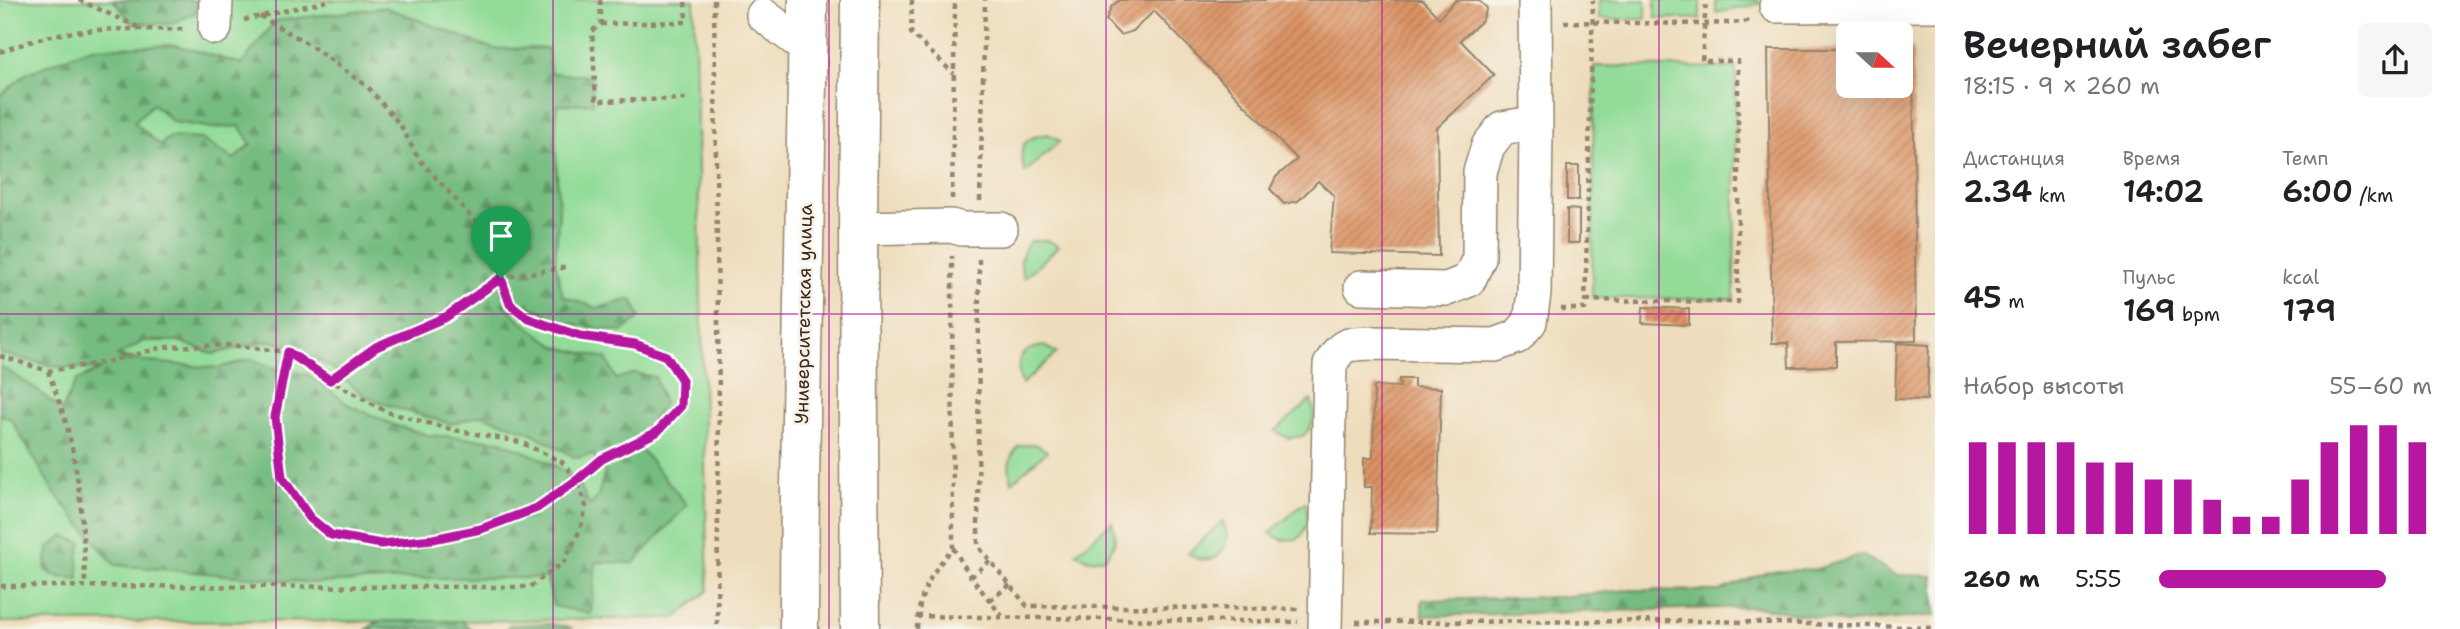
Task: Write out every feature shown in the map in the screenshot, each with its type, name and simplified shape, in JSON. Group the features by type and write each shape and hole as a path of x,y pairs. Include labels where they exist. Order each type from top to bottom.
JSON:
{"main road":[{"name":"Университетская улица","path":"799,629 799,469 803,376 808,0"},
{"path":"860,0 860,629"}],"lane":[{"path":"1776,6 1935,5"},
{"path":"1320,620 1330,365 1339,349 1352,344 1495,345 1517,337 1530,322 1534,294 1535,10"},
{"path":"763,15 808,49"},
{"path":"1361,287 1447,289 1469,279 1479,258 1480,172 1488,146 1502,128 1520,125 1536,127"},
{"path":"858,228 977,228"}],"path":[{"path":"79,0 144,30"},
{"path":"93,0 95,6"},
{"path":"0,52 30,41 66,33 144,30 215,14 260,16 332,0"},
{"path":"600,0 601,24"},
{"path":"685,0 686,22 601,24 592,31 596,101 687,99"},
{"path":"714,0 719,404 717,629"},
{"path":"912,0 911,33 954,74"},
{"path":"955,0 954,74 977,228 953,548 971,577 1002,616"},
{"path":"985,0 977,228 978,546 1027,606 1320,620"},
{"path":"1593,0 1586,300 1738,302 1738,61 1702,61 1706,0"},
{"path":"1535,10 1592,23 1705,24 1744,22 1776,6"},
{"path":"260,16 310,45 368,87 401,126 418,158 476,222 510,304 529,319 580,336 635,344 666,356 682,380 681,406 657,432 602,459 537,508 481,529 433,539 381,544 331,535 310,518 282,477 275,417 288,352"},
{"path":"330,380 376,347 446,317 501,278 567,267"},
{"path":"0,356 48,371 107,362 164,347 230,345 288,352 330,380 387,412 454,430 520,442 562,462 577,480 586,506 581,528 564,562 530,587 0,586"},
{"path":"48,371 66,425 82,514 85,586"},
{"path":"917,629 917,616 924,587 937,565 953,548"},
{"path":"971,577 990,561"},
{"path":"990,600 1010,585"},
{"path":"917,616 1712,621 1935,628"}],"green space":[{"path":"0,0 694,0 708,591 675,618 0,622"},
{"path":"113,0 196,0 196,12 171,24 132,23"},
{"path":"1599,0 1646,0 1646,19 1599,19"},
{"path":"1655,0 1700,0 1700,19 1655,18"},
{"path":"1716,0 1759,0 1759,4 1716,13"},
{"path":"385,7 493,49 548,48 550,73 592,76 593,103 557,105 555,139 559,212 555,262 563,296 597,308 632,299 640,317 622,332 561,322 537,309 503,303 522,322 557,347 606,358 616,379 635,373 655,377 664,404 635,442 687,505 634,563 596,562 591,614 553,606 547,578 432,578 316,583 115,565 55,494 11,419 0,414 0,366 62,410 76,381 101,369 58,367 0,354 0,96 27,73 91,48 175,45 242,64 275,21","holes":["153,104 173,122 213,128 239,126 251,144 234,159 201,139 170,137 160,145 134,122","144,341 179,341 212,354 269,341 285,344 331,367 363,395 396,408 451,424 482,415 530,432 576,458 593,454 605,472 598,496 590,506 576,478 501,441 428,435 394,425 349,405 309,375 274,368 251,359 218,368 148,362 118,356"]},
{"path":"1594,66 1736,68 1734,299 1592,298"},
{"path":"1048,134 1060,141 1025,172 1022,156 1024,145 1032,138"},
{"path":"1046,240 1059,246 1024,278 1021,268 1022,254 1030,241"},
{"path":"1044,346 1057,353 1022,384 1019,369 1021,358 1029,350"},
{"path":"1311,400 1313,419 1303,436 1288,438 1275,431"},
{"path":"1035,444 1047,451 1012,482 1009,467 1013,455 1019,446"},
{"path":"1305,502 1308,522 1298,539 1282,540 1270,533"},
{"path":"1223,521 1226,541 1216,558 1200,560 1188,553"},
{"path":"1112,522 1114,542 1104,558 1089,560 1076,553"},
{"path":"64,536 82,543 78,556 79,579 57,577 45,570 48,548"},
{"path":"1862,555 1896,575 1933,576 1935,615 1847,623 1757,607 1422,616 1422,600 1560,597 1627,590 1719,591 1768,572 1816,569"},
{"path":"378,621 461,621 472,629 367,629"},
{"path":"550,624 573,629 507,629 509,625"}],"building":[{"path":"1120,0 1422,0 1439,18 1456,0 1478,0 1487,8 1482,21 1460,40 1494,75 1437,128 1439,256 1329,253 1334,196 1318,181 1298,201 1284,204 1270,189 1276,177 1297,159 1154,11 1133,31 1120,35 1106,20 1111,7"},
{"path":"1913,48 1916,341 1836,342 1836,366 1789,367 1788,343 1772,343 1768,49 1836,49 1836,98 1913,98"},
{"path":"1567,166 1579,166 1579,200 1567,200"},
{"path":"1567,209 1579,210 1579,243 1567,243"},
{"path":"1643,307 1689,309 1689,325 1642,323"},
{"path":"1897,343 1929,345 1927,400 1895,399"},
{"path":"1399,379 1414,379 1414,387 1441,388 1437,534 1371,533 1372,487 1364,487 1364,458 1373,458 1374,386 1400,387"}],"route":[{"path":"501,278 510,304 529,319 580,336 635,344 666,356 682,380 681,406 657,432 602,459 537,508 481,529 433,539 381,544 331,535 310,518 282,477 275,417 288,352 330,380 376,347 446,317 501,278"}]}
